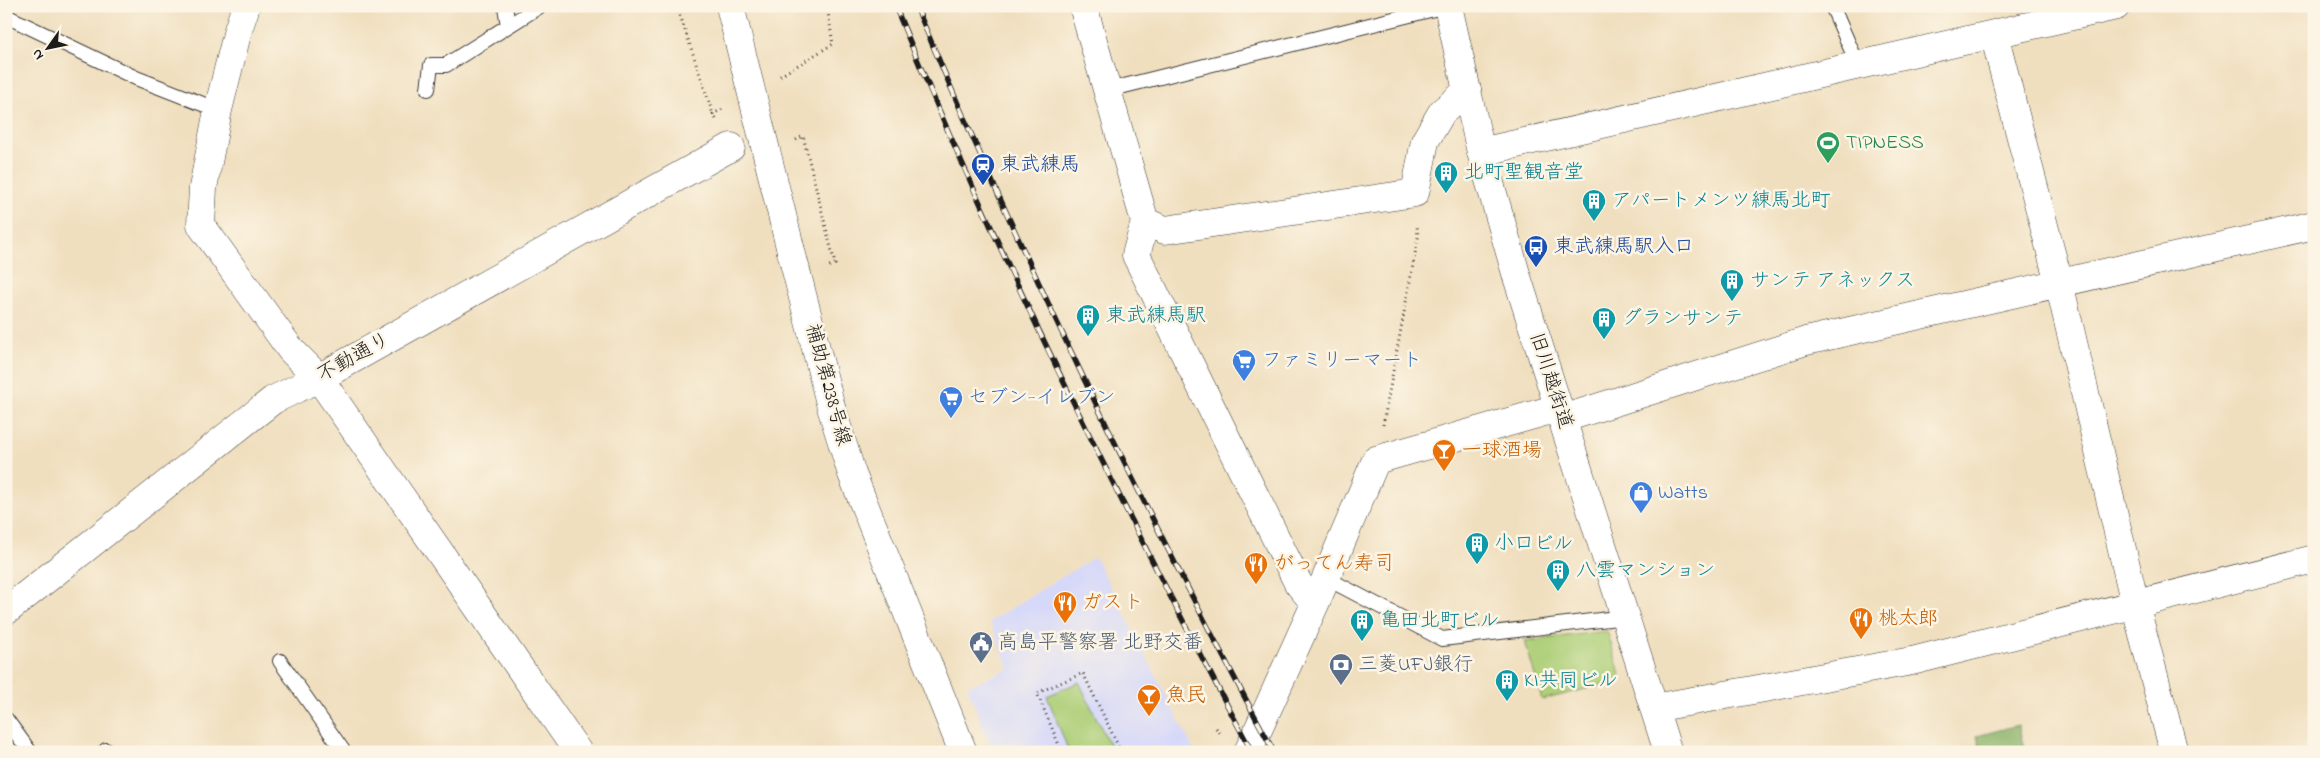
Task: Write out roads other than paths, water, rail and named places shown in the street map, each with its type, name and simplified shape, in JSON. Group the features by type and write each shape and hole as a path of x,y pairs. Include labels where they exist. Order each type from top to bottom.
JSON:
{"street":[{"path":"246,6 218,110 203,188 201,225 291,350 318,378 578,752"},
{"name":"補助第238号線","path":"730,6 831,407 852,474 962,752"},
{"path":"1083,6 1145,222 1136,256 1298,583 1315,604"},
{"name":"旧川越街道","path":"1447,6 1481,152 1560,413 1668,752"},
{"path":"1481,152 2116,6"},
{"path":"1994,34 2059,283 2135,604 2174,752"},
{"path":"1145,222 1165,230 1415,193 1425,141 1442,112 1467,90"},
{"name":"不動通り","path":"6,611 273,400 318,378 731,147"},
{"path":"1248,752 1315,604 1376,460 1560,413 1806,341 2314,225"},
{"path":"1654,708 1912,661 2314,558"}],"lane":[{"path":"505,6 508,26"},
{"path":"428,89 431,65 446,66 540,6"},
{"path":"1108,90 1447,6"},
{"path":"1832,6 1858,65"},
{"path":"6,16 136,78 218,110"},
{"path":"1326,578 1442,639 1625,617"},
{"path":"280,661 344,752"},
{"path":"6,719 30,752"}],"railway":[{"path":"895,6 977,196 1064,384 1156,569 1252,752"},
{"path":"916,6 999,196 1086,383 1178,569 1274,752"}],"place":[{"name":"TIPNESS","path":"1828,164"},
{"name":"東武練馬","path":"983,186"},
{"name":"北町聖観音堂","path":"1446,194"},
{"name":"アパートメンツ練馬北町","path":"1594,222"},
{"name":"東武練馬駅入口","path":"1536,268"},
{"name":"サンテ アネックス","path":"1732,302"},
{"name":"東武練馬駅","path":"1088,337"},
{"name":"グランサンテ","path":"1604,340"},
{"name":"ファミリーマート","path":"1244,382"},
{"name":"セブン-イレブン","path":"951,419"},
{"name":"一球酒場","path":"1444,472"},
{"name":"Watts","path":"1641,514"},
{"name":"小口ビル","path":"1477,565"},
{"name":"がってん寿司","path":"1256,585"},
{"name":"八雲マンション","path":"1558,592"},
{"name":"ガスト","path":"1065,624"},
{"name":"桃太郎","path":"1861,640"},
{"name":"亀田北町ビル","path":"1362,642"},
{"name":"高島平警察署 北野交番","path":"981,664"},
{"name":"三菱UFJ銀行","path":"1341,686"},
{"name":"KI共同ビル","path":"1507,702"},
{"name":"魚民","path":"1149,717"}]}
